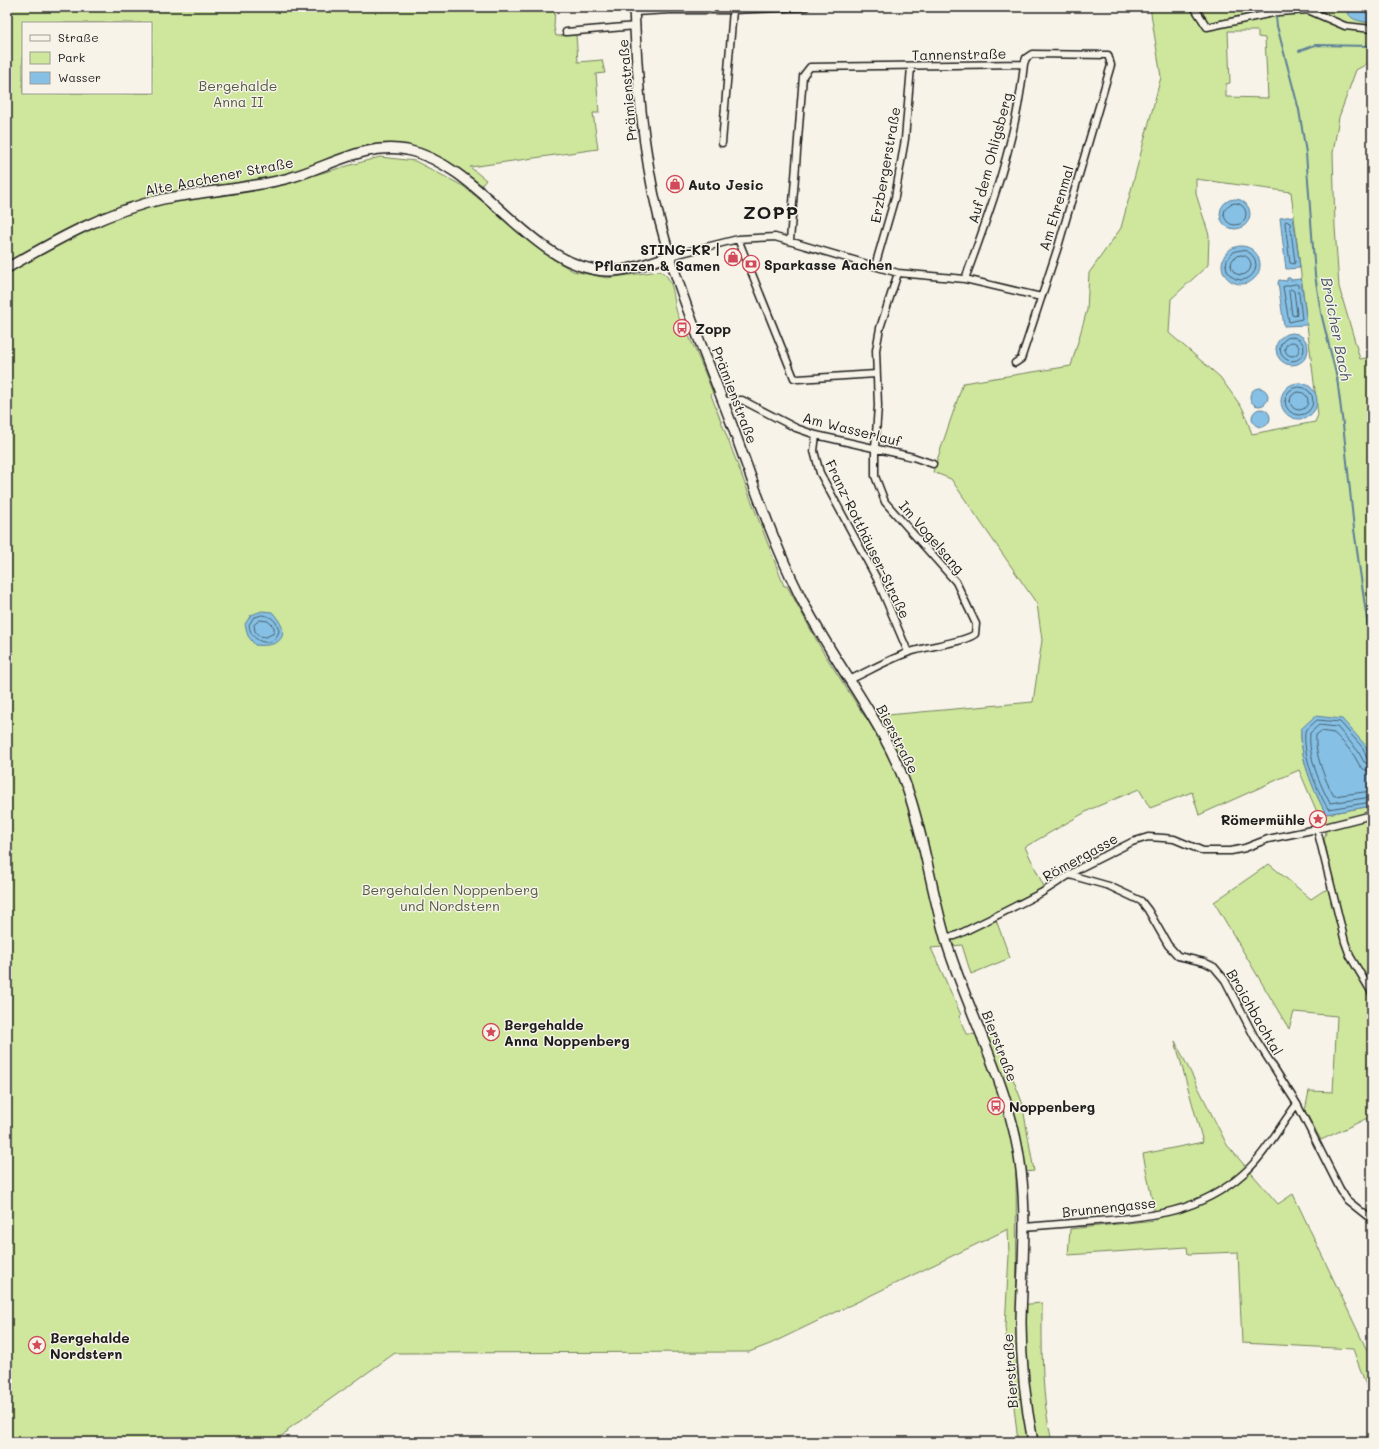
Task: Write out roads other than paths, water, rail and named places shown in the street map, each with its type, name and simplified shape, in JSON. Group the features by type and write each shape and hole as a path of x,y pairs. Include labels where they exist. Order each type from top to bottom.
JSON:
{"main road":[{"name":"Prämienstraße","path":"634,10 645,141 656,205 670,256 687,306 790,576 803,603 863,702"},
{"name":"Alte Aachener Straße","path":"7,268 83,227 128,210 162,200 288,178 358,152 376,149 408,150 441,163 481,193 546,248 570,262 590,269 607,271 626,270 670,256"},
{"name":"Bierstraße","path":"863,702 895,759 910,797 946,938 964,990 993,1063 1015,1134 1021,1168 1024,1227 1021,1325 1023,1372 1026,1406 1033,1442"}],"street":[{"path":"634,10 733,10 806,7"},
{"path":"1194,7 1207,27 1276,13 1308,10 1345,26 1372,29"},
{"path":"722,143 733,10"},
{"path":"566,32 636,26"},
{"name":"Tannenstraße","path":"790,241 803,76 807,70 818,66 911,67 1024,64 1026,58 1032,54 1108,55"},
{"name":"Am Ehrenmal","path":"1014,362 1021,359 1058,247 1111,65 1108,55"},
{"name":"Auf dem Ohligsberg","path":"965,278 994,200 1021,95 1024,64"},
{"name":"Erzbergerstraße","path":"875,266 894,197 905,139 911,67"},
{"path":"670,256 738,239 775,238 790,241 898,274 965,278 1041,297"},
{"path":"738,239 794,378 876,374"},
{"path":"875,448 878,406 876,350 880,328 898,274"},
{"name":"Am Wasserlauf","path":"723,401 742,400 796,428 816,435 913,456 933,464"},
{"name":"Franz-Rotthäuser-Straße","path":"816,435 814,451 820,472 877,579 908,652"},
{"name":"Im Vogelsang","path":"875,448 875,476 885,502 956,582 976,624 975,634 969,638 940,643 908,652"},
{"path":"849,680 908,652"},
{"name":"Römergasse","path":"946,938 955,936 1041,893 1080,868 1132,842 1148,838 1174,839 1203,851 1231,851 1245,848 1268,839 1317,829 1372,815"},
{"path":"1317,829 1345,942 1350,956 1372,993"},
{"name":"Broichbachtal","path":"1070,875 1109,886 1141,901 1148,910 1168,945 1178,956 1204,962 1214,967 1225,980 1255,1038 1296,1104 1340,1189 1347,1200 1372,1220"},
{"name":"Brunnengasse","path":"1024,1227 1152,1216 1200,1202 1221,1191 1244,1174 1264,1151 1296,1104"}],"water":[{"path":"1346,7 1372,7 1372,23 1355,20 1349,15"},
{"path":"1235,199 1246,203 1250,214 1246,225 1235,229 1224,225 1220,214 1224,203"},
{"path":"1293,216 1300,268 1286,269 1280,218"},
{"path":"1237,246 1245,246 1252,249 1257,254 1260,265 1257,276 1252,281 1245,284 1237,284 1230,281 1225,276 1222,269 1222,261 1225,254 1230,249"},
{"path":"1287,278 1290,278 1291,280 1301,279 1307,325 1284,326 1278,283 1279,280 1287,281"},
{"path":"1289,333 1295,333 1304,337 1308,349 1304,361 1295,365 1289,365 1280,361 1276,352 1276,346 1280,337"},
{"path":"1299,383 1309,386 1314,391 1317,401 1314,411 1309,416 1299,419 1289,416 1284,411 1281,401 1284,391 1289,386"},
{"path":"1259,388 1265,391 1268,397 1265,403 1259,406 1253,403 1250,397 1253,391"},
{"path":"1261,409 1267,412 1270,418 1267,424 1261,427 1255,424 1252,418 1255,412"},
{"path":"262,611 272,612 278,620 282,626 282,638 272,644 255,645 248,636 245,624 251,615"},
{"path":"1315,716 1342,719 1366,746 1372,760 1372,806 1326,814 1308,773 1301,740 1301,729"}],"waterway":[{"name":"Broicher Bach","path":"1275,7 1277,26 1299,110 1306,153 1315,275 1321,313 1337,378 1354,529 1372,656"},
{"path":"1299,51 1315,45 1372,46"}],"place":[{"name":"Auto Jesic","path":"675,184"},
{"name":"STING-KR | Pflanzen & Samen","path":"733,257"},
{"name":"Sparkasse Aachen","path":"751,264"},
{"name":"Zopp","path":"682,328"},
{"name":"Römermühle","path":"1318,819"},
{"name":"Bergehalde Anna Noppenberg","path":"491,1032"},
{"name":"Noppenberg","path":"996,1106"},
{"name":"Bergehalde Nordstern","path":"37,1345"}],"district":[{"name":"ZOPP","path":"771,212"}],"park label":[{"name":"Bergehalde Anna II","path":"238,94"},
{"name":"Bergehalden Noppenberg und Nordstern","path":"450,898"}]}
